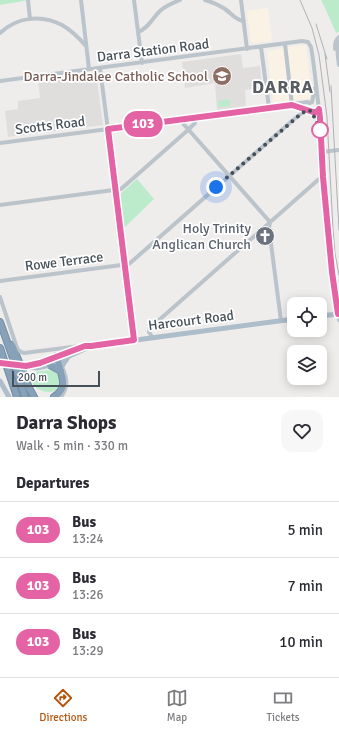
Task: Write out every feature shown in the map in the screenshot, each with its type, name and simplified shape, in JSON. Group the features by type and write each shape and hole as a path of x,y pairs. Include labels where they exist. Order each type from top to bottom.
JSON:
{"highway":[{"path":"1,324 6,330 16,362"},
{"path":"0,348 3,363 17,397"},
{"path":"54,397 59,394 63,388 61,369 58,359"},
{"path":"50,365 61,369"},
{"path":"22,368 35,396"},
{"path":"22,368 26,397"}],"main road":[{"path":"327,315 339,314"},
{"name":"Harcourt Road","path":"3,363 22,368 37,368 50,365 82,346 287,320"},
{"name":"Harcourt Road","path":"22,368 69,356 91,346"},
{"path":"61,369 69,356"},
{"path":"0,381 9,397"}],"street":[{"path":"28,0 30,19"},
{"path":"81,0 89,69"},
{"path":"134,0 142,63"},
{"path":"138,32 142,31 160,11 169,4 180,0"},
{"path":"205,0 215,3 238,20 244,21"},
{"path":"241,0 247,49"},
{"path":"0,33 12,24 38,18 62,26 77,36 86,46"},
{"path":"77,36 85,32"},
{"path":"339,37 337,38 336,50 339,65"},
{"name":"Darra Station Road","path":"0,81 302,41 308,42 311,47 316,83"},
{"path":"285,44 292,105"},
{"path":"261,47 269,108"},
{"path":"100,68 134,340"},
{"path":"316,83 309,108 313,111 318,121 332,272 339,320"},
{"path":"313,111 320,106 318,103 316,83"},
{"name":"Scotts Road","path":"0,143 301,105 311,102 318,103"},
{"name":"Scotts Road","path":"301,105 313,111"},
{"name":"Rowe Terrace","path":"293,120 301,105"},
{"name":"Rowe Terrace","path":"0,281 129,264 293,120 302,113 313,111"},
{"path":"0,205 121,189 188,130 195,123 195,118"},
{"path":"180,120 270,222"},
{"path":"321,152 339,150"},
{"path":"152,337 149,332 150,328 323,177"},
{"path":"270,222 269,228 281,321"},
{"name":"Harcourt Road","path":"0,297 17,349 20,352 24,353 82,346"},
{"path":"61,369 67,385 61,397"}],"shaded area":[{"path":"268,8 272,41 253,43 251,42 247,11"},
{"path":"306,45 311,96 309,99 293,101 287,47"},
{"path":"284,48 290,101 273,104 267,51"},
{"name":"Darra-Jindalee Catholic School","path":"241,54 243,68 260,66 262,88 245,90 246,106 217,110 215,83 185,88 182,62"},
{"path":"96,73 103,125 8,137 5,111 18,109 18,101 40,98 38,80"}],"green space":[{"path":"0,0 27,0 0,5"},
{"path":"321,0 339,0 339,32 336,33"},
{"path":"230,99 230,106 218,107 218,101"},
{"path":"137,179 154,199 124,228 119,195"},
{"path":"51,370 57,372 60,378 58,389 48,392 36,388 32,383 31,376 37,372"}],"railway":[{"path":"300,0 312,28 319,55 327,117 333,229 339,275"},
{"path":"316,24 327,59"},
{"path":"325,54 330,92"},
{"path":"331,86 339,230"}],"bus line":[{"name":"103","path":"0,363 26,366 34,365 80,347 134,340 108,129 292,105 313,112 317,112 319,109 323,177 332,272 339,314"}],"place":[{"name":"Darra-Jindalee Catholic School","path":"222,76"},
{"name":"Holy Trinity Anglican Church","path":"265,236"}],"district":[{"name":"DARRA","path":"283,87"}],"route":[{"path":"216,187 302,113 309,110 312,112 320,130"}]}
